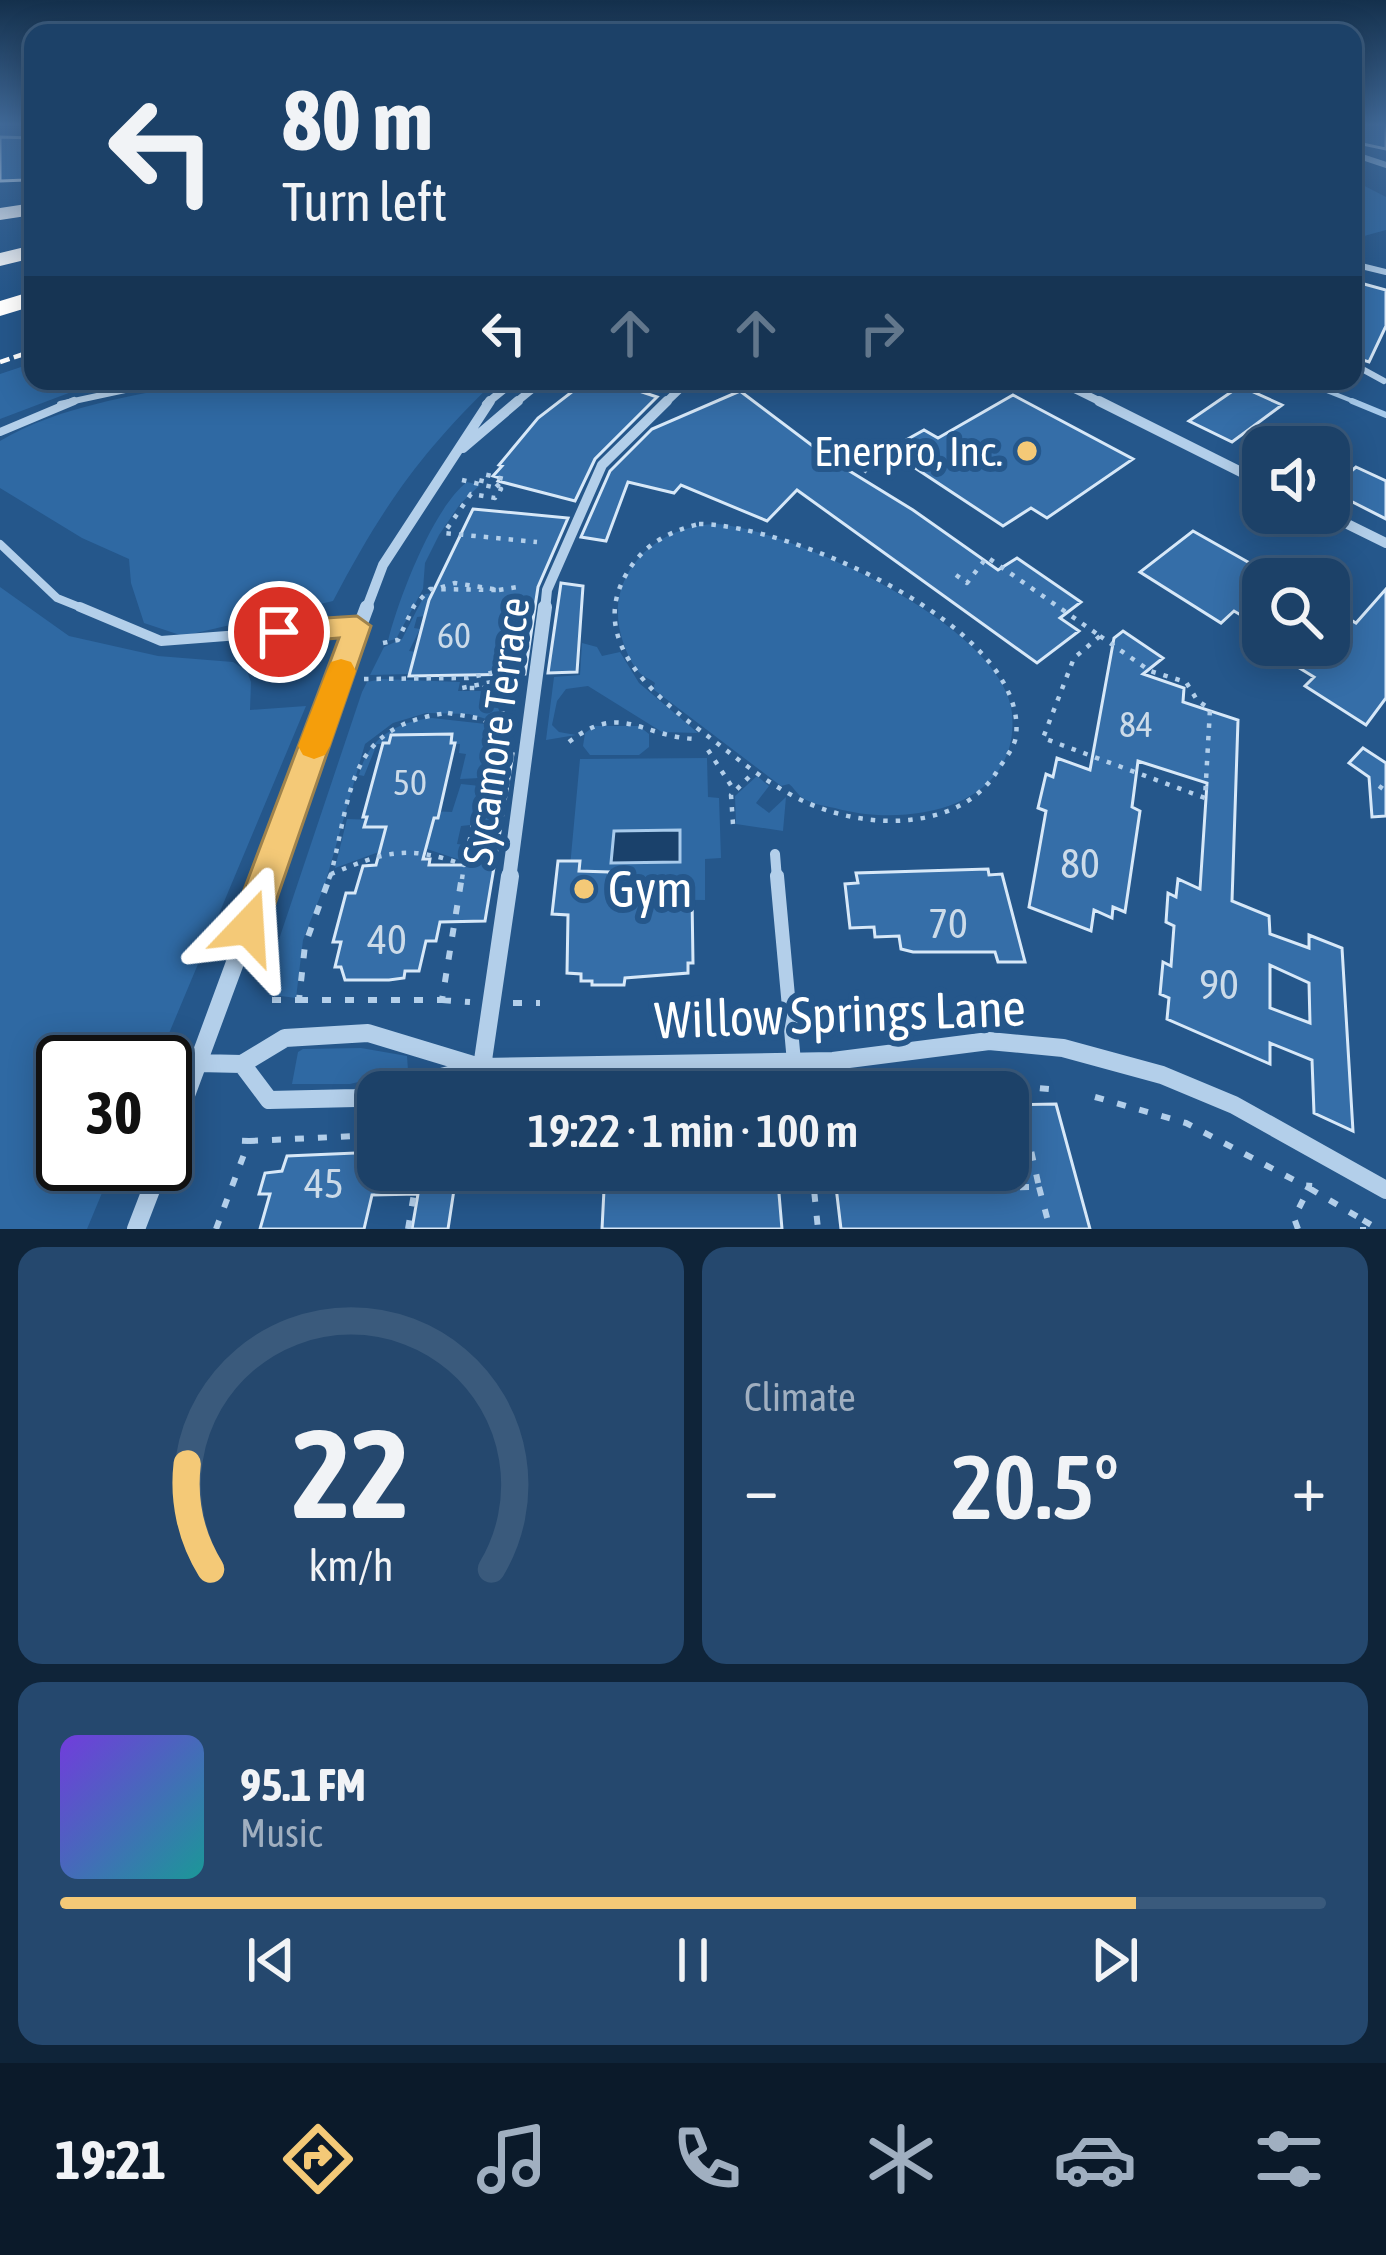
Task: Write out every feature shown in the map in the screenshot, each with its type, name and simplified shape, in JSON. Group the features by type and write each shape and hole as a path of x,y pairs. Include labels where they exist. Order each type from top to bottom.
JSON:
{"street":[{"path":"192,1079 357,626 411,516 482,408 503,390"},
{"path":"453,457 531,390"},
{"name":"Sycamore Terrace","path":"482,1067 547,590 602,465 680,390"},
{"path":"1076,390 1242,472"},
{"path":"1350,525 1386,543"},
{"name":"Willow Springs Lane","path":"198,1063 242,1064 285,1038 368,1033 482,1067"},
{"name":"Willow Springs Lane","path":"466,1071 865,1058 989,1041 1093,1054 1234,1105 1386,1190"},
{"name":"Willow Springs Lane","path":"242,1064 269,1100 357,1098"},
{"path":"136,1229 151,1191"}],"lane":[{"path":"0,432 57,405 126,390"},
{"path":"0,544 57,598 161,641 357,626"},
{"path":"775,854 794,1062"}],"path":[{"path":"853,462 869,473"},
{"path":"496,487 504,478 486,473 444,532 537,542"},
{"path":"462,480 501,489 495,498 471,494"},
{"path":"569,742 593,723 641,724 664,738 699,735 801,800 836,812 890,821 928,818 978,795 993,782 1010,750 1017,712 1011,691 992,663 887,584 772,535 702,523 658,536 636,554 620,586 614,623 626,656 645,684 699,735 734,790 733,824"},
{"path":"956,575 967,583 987,557 1100,636 1150,671 1186,682 1210,709 1205,798 1043,738 1074,658 1100,636"},
{"path":"383,643 398,640 425,592 517,587"},
{"path":"364,679 468,678 499,671 502,677 503,688 496,691 462,688 464,684 498,683 502,677"},
{"path":"502,677 520,677"},
{"path":"298,1000 305,945 331,874 352,792 360,782 360,759 379,734 403,721 431,715 475,716 495,729 509,731 496,691"},
{"path":"442,1000 464,865 495,729"},
{"path":"708,751 716,742"},
{"path":"734,790 755,771"},
{"path":"331,874 385,852 426,851 464,865"},
{"path":"272,1000 470,1002"},
{"path":"513,1003 540,1003"},
{"path":"1029,1087 1058,1090"},
{"path":"1095,1097 1186,1123 1309,1188 1363,1225 1378,1229"},
{"path":"229,1140 357,1136"},
{"path":"216,1229 249,1141"},
{"path":"1029,1141 1050,1229"},
{"path":"1298,1229 1294,1218 1309,1188 1310,1172"},
{"path":"1029,1187 1039,1187"},
{"path":"408,1229 414,1191"},
{"path":"813,1191 818,1229"}],"shaded area":[{"path":"1362,185 1386,197 1386,230 1364,236"},
{"path":"24,366 24,390 79,390 0,419 0,374"},
{"path":"161,390 486,390 404,484 333,601 183,636 144,623 129,559 82,538 0,488 0,441 46,419"},
{"path":"467,482 480,485 439,535 425,563 423,589 396,639 388,641 430,533"},
{"path":"717,524 795,544 843,564 936,617 974,648 1000,680 1012,713 1010,746 998,772 978,791 924,812 863,814 821,805 803,798 789,784 781,786 653,689 655,683 635,668 623,642 618,618 626,576 638,559 673,534"},
{"path":"0,587 69,636 158,656 233,662 247,671 251,682 250,710 306,706 168,1035 36,1035 36,1191 103,1191 87,1229 0,1229"},
{"path":"455,591 426,616 417,617 414,628 420,629 409,651 418,652 410,674 370,675 384,647 402,639 425,594"},
{"path":"582,643 597,647 602,656 620,652 639,683 698,733 662,732 588,686 566,689 557,701 552,725 559,732 576,735 546,740 554,677 580,675"},
{"path":"367,682 460,682 458,691 492,691 504,724 469,714 426,713 393,723 365,744 325,884 303,940 296,998 273,995 263,987 362,692"},
{"path":"432,718 486,724 490,730 480,778 460,779 466,754 459,753 460,744 377,744 364,776 359,775 369,751 385,734"},
{"path":"595,726 639,726 649,734 649,747 639,755 590,755 583,746 585,733"},
{"path":"707,758 708,797 719,798 721,858 705,859 705,900 567,899 580,759"},
{"path":"757,776 769,786 756,803 769,813 786,797 783,831 736,824 735,796"},
{"path":"461,784 480,786 470,825 461,826 457,844 466,845 463,861 424,848 387,849 335,868 347,819 429,822 432,811 452,812"},
{"path":"680,830 680,862 611,863 614,831"},
{"path":"361,1048 407,1056 408,1070 357,1071 357,1082 350,1084 292,1084 298,1052"}],"building":[{"path":"1362,283 1386,290 1386,326 1369,362 1362,360"},
{"path":"574,390 636,390 657,397 595,459 575,501 493,476 538,418"},
{"path":"1234,390 1249,390 1282,405 1254,426 1242,426 1242,435 1232,442 1189,421"},
{"path":"740,391 830,459 998,570 1017,558 1081,602 1060,618 1079,631 1037,663 797,490 767,521 681,485 674,493 628,482 606,541 581,537 610,471 652,429"},
{"path":"1013,395 1133,459 1047,518 1031,508 1003,526 888,450 924,430 938,438"},
{"path":"1356,467 1386,481 1386,519 1350,501 1350,472"},
{"path":"473,509 568,518 538,587 525,674 409,676 429,600"},
{"path":"1193,531 1242,559 1242,616 1234,611 1221,623 1140,572"},
{"path":"561,583 583,586 577,672 548,673"},
{"path":"1386,589 1386,698 1366,725 1305,686 1314,677 1296,666 1350,666 1350,619 1356,623"},
{"path":"1123,631 1163,658 1143,674 1184,688 1183,702 1238,720 1232,901 1269,916 1270,934 1309,948 1309,935 1342,948 1353,1131 1314,1113 1312,1060 1270,1043 1270,1064 1167,1019 1169,998 1160,994 1163,962 1171,966 1174,926 1166,922 1168,893 1176,897 1178,879 1200,889 1207,783 1138,761 1132,807 1140,811 1125,912 1113,907 1112,918 1094,910 1091,931 1029,907 1046,811 1038,808 1046,774 1053,777 1057,758 1090,770 1114,638","holes":["1270,965 1309,983 1310,1023 1270,1008"]},
{"path":"452,734 451,743 455,743 438,818 434,818 423,859 430,859 429,865 468,865 488,754 513,754 485,921 440,922 436,941 426,941 419,971 405,971 404,978 345,980 341,967 335,967 341,942 333,942 346,893 355,893 363,866 376,865 386,827 364,827 367,817 363,817 383,743 389,743 391,735"},
{"path":"1363,748 1386,763 1386,816 1372,817 1369,777 1349,763"},
{"path":"558,861 580,861 579,871 609,872 609,878 616,878 615,896 692,897 693,963 688,963 688,973 625,978 624,985 592,985 592,981 581,981 581,974 567,973 568,915 552,914"},
{"path":"988,869 989,875 1002,874 1025,962 998,962 995,952 913,952 901,949 899,936 875,937 874,927 850,928 845,884 858,883 856,873"},
{"path":"1056,1104 1090,1229 841,1229 836,1191 1029,1191 1029,1105"},
{"path":"357,1153 357,1191 454,1191 448,1229 412,1229 418,1194 372,1195 364,1229 260,1229 270,1194 259,1194 265,1173 282,1171 287,1156"},
{"path":"604,1191 779,1191 782,1229 602,1229"}],"waterway":[{"path":"1325,390 1360,404"},
{"path":"1352,401 1386,415"}],"railway":[{"path":"0,362 24,354"}],"slow traffic":[{"path":"314,746 341,671"}],"place":[{"name":"Enerpro, Inc.","path":"1027,451"},
{"name":"Gym","path":"584,889"}],"route":[{"path":"248,927 357,626 279,632"}]}
